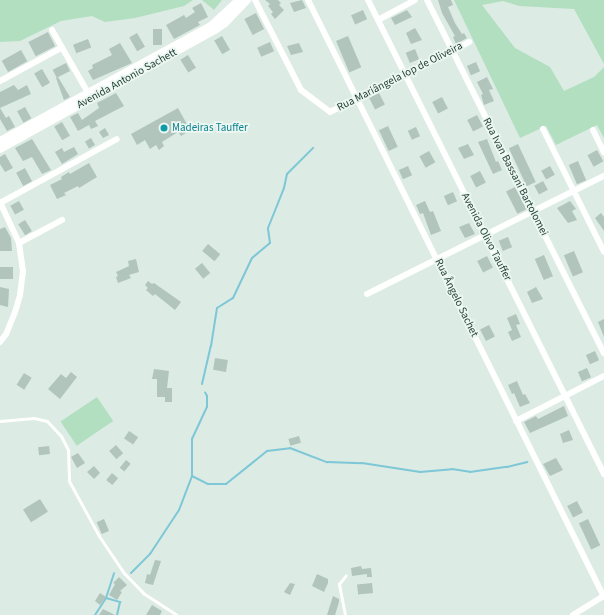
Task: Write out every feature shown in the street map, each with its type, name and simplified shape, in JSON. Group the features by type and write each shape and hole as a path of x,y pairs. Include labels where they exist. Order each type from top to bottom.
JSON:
{"street":[{"name":"Avenida Antonio Sachett","path":"180,47 211,26 239,0"},
{"name":"Avenida Antonio Sachett","path":"0,141 90,97 224,24 247,0"},
{"name":"Rua Mariângela Iop de Oliveira","path":"255,0 301,90 330,112 469,42"},
{"name":"Rua Ângelo Sachet","path":"308,0 604,596"},
{"name":"Avenida Olivo Tauffer","path":"368,0 604,474"},
{"path":"378,20 415,0"},
{"name":"Rua Ivan Bassani Bartolomei","path":"427,0 604,353"},
{"path":"52,30 60,48 90,97"},
{"path":"0,82 60,48"},
{"name":"Avenida Antonio Sachett","path":"0,149 74,105"},
{"path":"543,129 604,252"},
{"path":"593,130 604,153"},
{"path":"0,341 9,326 20,294 24,271 19,243 0,202 117,139"},
{"path":"367,294 604,176"},
{"path":"19,243 62,220"},
{"path":"516,421 604,376"},
{"path":"573,615 604,596"}],"lane":[{"path":"0,421 34,418 47,421 61,436 68,450 69,481 99,536 124,573 143,593 177,615"},
{"path":"345,615 339,584 346,575"}],"green space":[{"path":"0,0 193,0 184,6 135,18 105,22 92,16 61,21 20,41 0,42"},
{"path":"202,0 222,0 214,10"},
{"path":"454,0 604,0 604,64 574,9 519,6 503,1 482,5 515,48 550,67 564,91 594,77 604,67 604,138 597,125 556,145 546,126 520,138"},
{"path":"97,397 113,421 77,446 61,422"}],"building":[{"path":"265,0 278,0 281,3 279,5 284,10 275,19 271,14 273,12 268,6 270,4"},
{"path":"302,0 306,8 294,12 290,3"},
{"path":"438,0 451,0 453,5 448,7 455,23 462,34 464,33 467,38 456,44 453,37 455,36 442,13"},
{"path":"201,3 208,17 198,22 200,25 174,39 166,25 184,15 186,18 195,12 192,8"},
{"path":"363,10 367,19 355,24 351,15"},
{"path":"407,10 412,17 395,25 391,18"},
{"path":"256,13 264,29 253,35 244,19"},
{"path":"415,28 422,40 411,44 406,33"},
{"path":"153,29 162,29 162,45 153,45"},
{"path":"48,32 55,46 36,56 28,42"},
{"path":"137,33 145,47 137,51 129,38"},
{"path":"222,36 230,50 222,54 214,40"},
{"path":"348,36 361,67 349,72 336,41"},
{"path":"88,39 91,47 76,53 73,45"},
{"path":"270,42 274,51 261,57 257,48"},
{"path":"120,43 132,63 93,80 88,71 93,68 92,65 112,55 109,49"},
{"path":"299,43 303,52 291,55 287,46"},
{"path":"415,49 419,59 410,63 406,53"},
{"path":"21,50 27,61 8,72 2,61"},
{"path":"188,55 196,68 188,72 180,60"},
{"path":"476,62 480,71 471,75 467,66"},
{"path":"66,63 70,71 57,78 53,70"},
{"path":"42,69 50,83 42,87 34,74"},
{"path":"58,77 70,97 64,100 56,78"},
{"path":"487,77 493,89 489,90 494,101 484,105 481,95 483,94 477,82"},
{"path":"14,85 18,90 27,85 31,94 0,108 0,92"},
{"path":"116,93 124,106 95,121 98,126 91,129 89,125 78,131 70,117 78,113 82,120 99,108 97,103"},
{"path":"379,93 385,105 375,110 369,98"},
{"path":"442,97 448,109 438,114 432,102"},
{"path":"25,107 31,118 23,123 17,111"},
{"path":"0,108 6,118 9,116 15,127 7,131 0,119"},
{"name":"Madeiras Tauffer","path":"178,108 188,126 184,129 186,133 181,136 178,132 162,142 164,146 159,150 156,145 150,149 145,140 137,145 131,134"},
{"path":"477,115 483,127 473,132 467,120"},
{"path":"62,122 70,136 62,140 54,127"},
{"path":"388,126 398,147 389,151 379,130"},
{"path":"416,127 420,136 412,140 408,131"},
{"path":"105,128 109,135 103,138 99,132"},
{"path":"91,138 95,145 89,148 85,142"},
{"path":"32,139 51,170 42,174 32,157 23,161 15,148"},
{"path":"487,139 496,162 498,161 502,170 493,174 478,142"},
{"path":"468,144 474,155 464,159 458,148"},
{"path":"518,144 536,182 527,186 509,148"},
{"path":"74,147 78,154 62,164 55,152 62,148 64,152"},
{"path":"597,150 603,161 594,167 587,155"},
{"path":"429,151 435,162 426,168 419,156"},
{"path":"5,154 13,168 5,172 0,164 0,157"},
{"path":"578,161 586,180 577,184 569,165"},
{"path":"89,163 97,177 79,188 78,186 64,193 66,195 57,199 50,185 62,179 61,177 69,172 70,174"},
{"path":"408,166 412,175 403,179 399,170"},
{"path":"550,166 555,175 546,180 541,171"},
{"path":"25,168 32,181 23,186 16,173"},
{"path":"480,171 486,183 476,188 470,176"},
{"path":"543,181 548,190 539,195 534,186"},
{"path":"515,187 526,209 517,214 506,192"},
{"path":"453,192 457,201 448,205 444,196"},
{"path":"19,201 24,210 15,215 10,206"},
{"path":"425,201 430,212 433,211 441,231 431,235 423,213 420,214 416,205"},
{"path":"570,201 576,209 572,211 577,220 568,223 557,208"},
{"path":"601,213 604,217 604,231 595,218"},
{"path":"25,220 32,231 25,235 18,224"},
{"path":"469,223 475,234 465,238 459,227"},
{"path":"5,227 11,238 12,251 0,251 0,229"},
{"path":"508,237 512,247 503,251 499,241"},
{"path":"208,244 220,254 214,261 202,251"},
{"path":"574,251 583,272 573,276 564,255"},
{"path":"544,255 553,276 544,280 535,259"},
{"path":"487,256 493,268 483,273 477,261"},
{"path":"136,259 139,272 129,275 131,278 118,283 116,277 118,276 116,272 129,266 128,261"},
{"path":"202,263 210,273 203,279 195,269"},
{"path":"0,267 13,267 13,279 0,279"},
{"path":"148,281 152,284 154,283 181,302 175,310 155,294 153,296 146,290 148,288 145,285"},
{"path":"0,287 9,289 8,307 0,305"},
{"path":"536,287 543,299 532,303 527,292"},
{"path":"516,314 520,324 516,325 521,337 512,341 508,332 512,330 507,318"},
{"path":"604,319 604,337 598,322"},
{"path":"489,325 495,337 486,341 480,330"},
{"path":"595,351 599,360 590,364 586,355"},
{"path":"215,358 228,360 226,372 213,370"},
{"path":"587,368 591,377 582,381 578,372"},
{"path":"154,369 169,371 167,388 172,388 172,402 165,402 165,397 157,397 157,379 152,379"},
{"path":"71,372 77,377 60,399 48,389 61,374 66,378"},
{"path":"24,373 32,378 24,390 17,385"},
{"path":"517,381 523,395 525,394 530,403 520,407 514,393 512,394 508,385"},
{"path":"564,406 568,416 530,433 524,422 536,416 538,419"},
{"path":"569,430 573,440 563,443 560,434"},
{"path":"129,431 138,437 133,445 124,438"},
{"path":"299,436 301,443 290,446 288,439"},
{"path":"116,445 123,453 116,459 109,451"},
{"path":"49,446 50,454 39,455 38,447"},
{"path":"78,453 85,463 77,468 71,457"},
{"path":"556,458 563,470 550,476 543,464"},
{"path":"126,460 131,464 124,472 120,468"},
{"path":"94,466 100,473 94,479 87,472"},
{"path":"112,473 118,478 112,485 106,480"},
{"path":"40,499 48,512 31,522 23,510"},
{"path":"577,501 583,513 573,518 567,506"},
{"path":"104,519 109,531 102,534 97,522"},
{"path":"588,519 600,545 591,550 579,523"},
{"path":"155,560 161,561 153,585 145,583 147,574 150,575"},
{"path":"361,566 362,569 371,568 372,577 367,577 367,574 352,576 351,568"},
{"path":"317,574 328,579 324,592 312,586"},
{"path":"119,577 127,585 120,591 122,592 117,600 109,595 115,584 113,583"},
{"path":"290,583 295,584 290,595 284,592"},
{"path":"372,583 373,593 358,595 357,585"},
{"path":"100,593 106,597 100,605 95,601"},
{"path":"333,596 339,599 335,615 327,615"},
{"path":"152,605 162,611 160,615 146,615"},
{"path":"103,609 115,615 99,615"}],"waterway":[{"path":"202,384 211,346 217,308 233,298 252,258 270,243 268,228 284,188 287,174 313,148"},
{"path":"131,573 150,554 179,510 192,476 192,439 207,407 207,396 205,392"},
{"path":"192,476 208,484 226,484 267,451 290,448 327,462 362,463 420,472 452,469 470,472 507,467 527,462"},
{"path":"95,615 106,598 114,573"},
{"path":"106,598 120,602 117,615"}],"place":[{"name":"Madeiras Tauffer","path":"164,128"}]}
